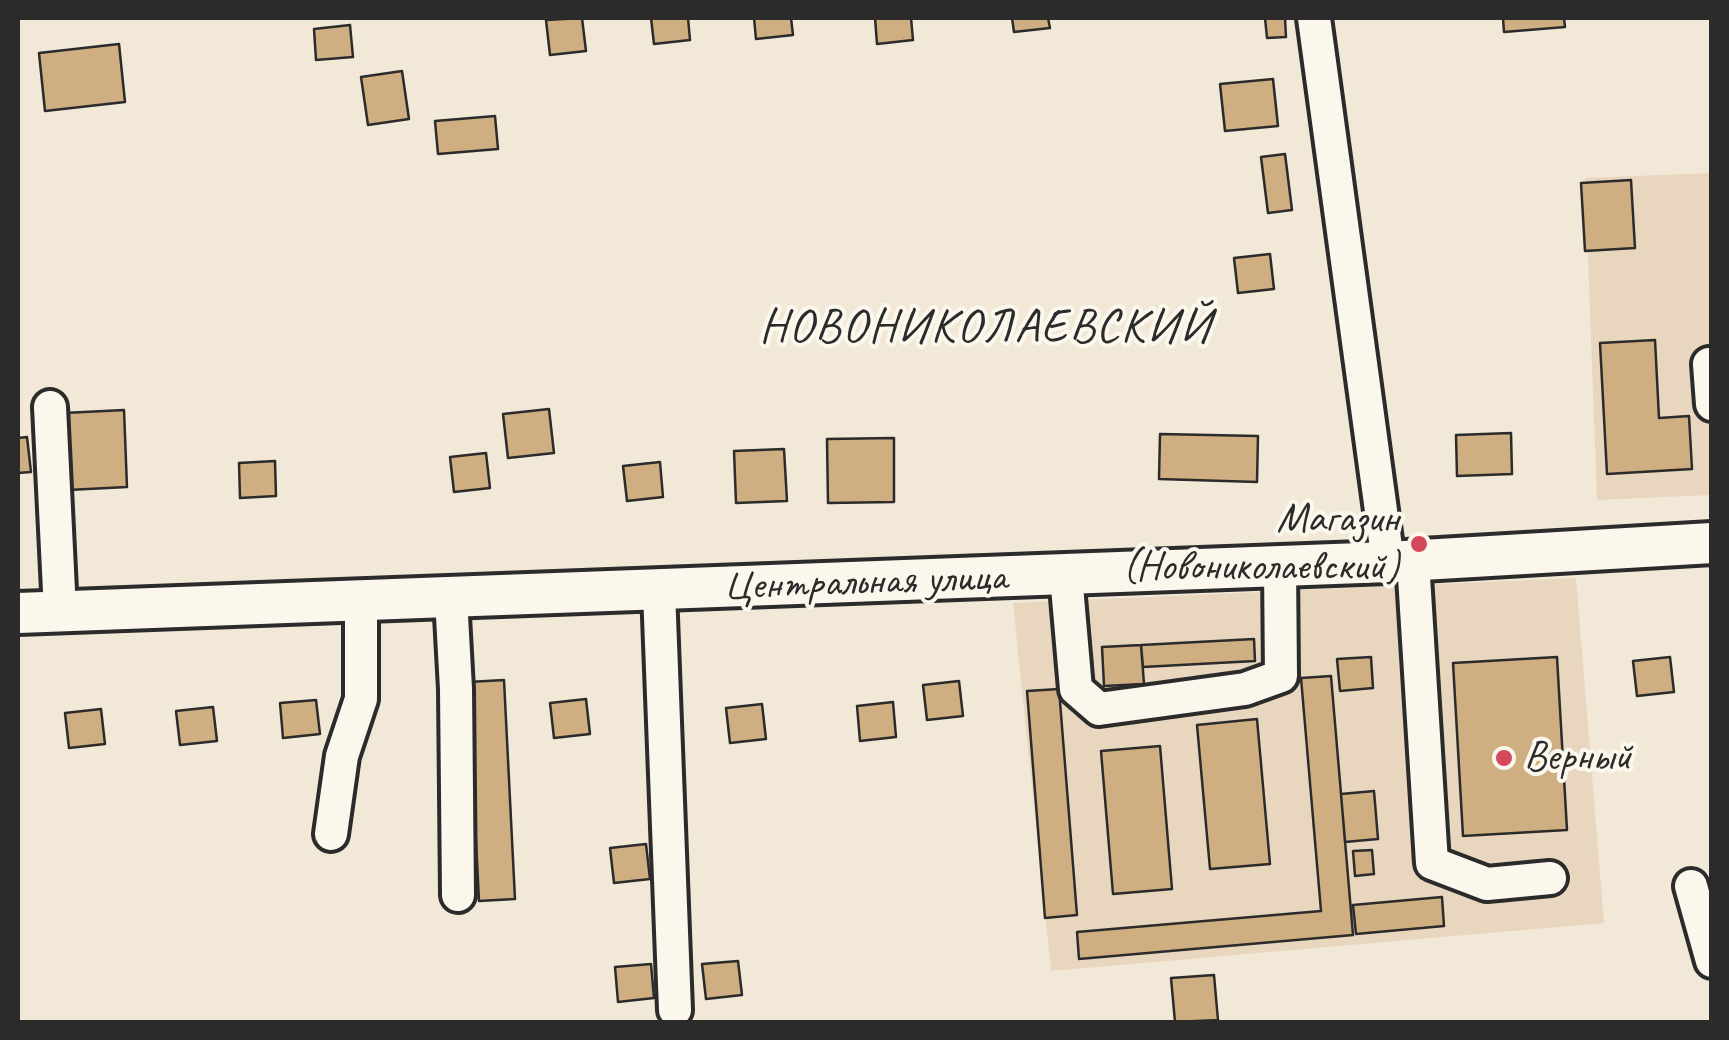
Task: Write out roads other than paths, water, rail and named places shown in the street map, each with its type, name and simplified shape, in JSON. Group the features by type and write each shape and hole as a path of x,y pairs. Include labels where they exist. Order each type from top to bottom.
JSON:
{"main road":[{"name":"Центральная улица","path":"18,613 1066,575 1712,543"}],"street":[{"path":"1314,18 1401,561 1432,863 1487,884 1550,878"},
{"path":"1709,364 1712,404"},
{"path":"50,407 60,612"},
{"path":"1066,575 1076,689 1099,709 1246,689 1282,676 1280,566"},
{"path":"659,591 675,1010"},
{"path":"451,598 458,894"},
{"path":"330,834 342,756 361,698 361,601"},
{"path":"1691,886 1712,961"}],"place":[{"name":"Магазин (Новониколаевский)","path":"1419,544"},
{"name":"Верный","path":"1504,758"}],"district":[{"name":"НОВОНИКОЛАЕВСКИЙ","path":"986,328"}]}
